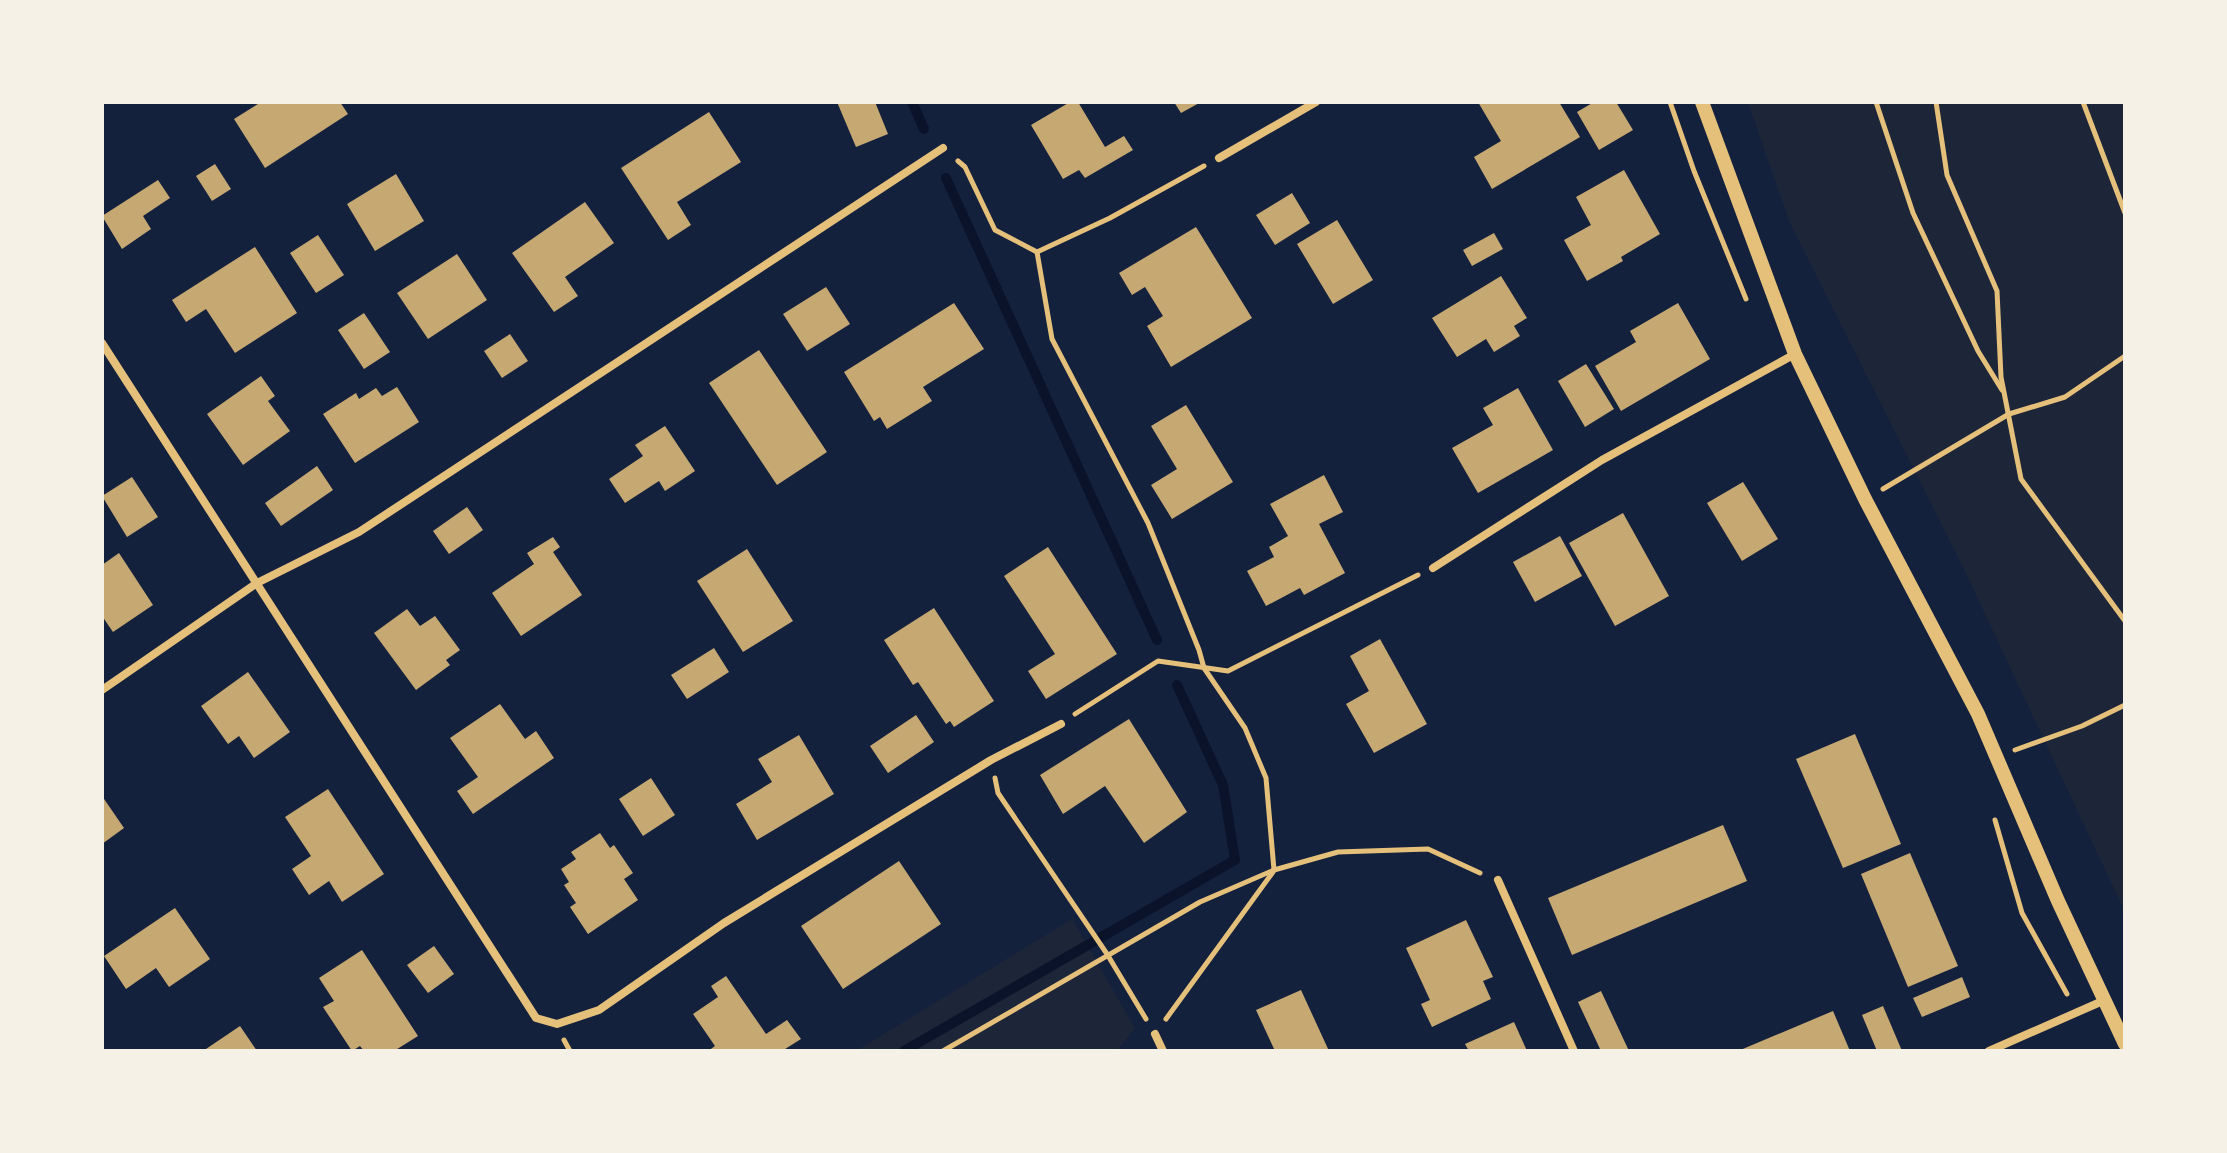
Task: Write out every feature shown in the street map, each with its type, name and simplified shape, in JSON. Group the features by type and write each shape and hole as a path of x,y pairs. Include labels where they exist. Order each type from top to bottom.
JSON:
{"street":[{"path":"1219,158 1316,102"},
{"path":"1702,102 1795,354 1865,499 1978,714 2058,901 2125,1044"},
{"path":"102,690 257,583 359,532 943,148"},
{"path":"102,343 536,1018 557,1024 599,1010 724,923 991,760 1061,724"},
{"path":"1433,568 1602,460 1795,354"},
{"path":"1498,880 1574,1051"},
{"path":"1989,1051 2106,999"},
{"path":"1155,1034 1163,1051"}],"path":[{"path":"1876,102 1913,213 1978,351 2004,394"},
{"path":"1936,102 1947,175 1997,291 2001,377 2021,479 2125,621"},
{"path":"2083,102 2125,213"},
{"path":"943,148 965,167 995,230 1037,252"},
{"path":"1037,252 1110,218 1219,158"},
{"path":"991,760 998,793 1105,952 1155,1034 1274,870 1266,778 1245,728 1204,668 1148,523 1052,339 1037,252"},
{"path":"1865,499 2009,414 2065,397 2125,356"},
{"path":"1061,724 1158,661 1228,671 1433,568"},
{"path":"1996,756 2082,726 2125,705"},
{"path":"943,1051 1105,952 1200,902 1274,870 1338,852 1428,849 1498,880"}],"shaded area":[{"path":"1748,102 2125,102 2125,912 1962,565 1789,221"},
{"path":"1072,919 1135,1028 1117,1051 856,1051"}],"building":[{"path":"261,102 340,102 348,114 265,168 234,119"},
{"path":"837,102 875,102 888,134 856,147"},
{"path":"1070,102 1078,102 1105,147 1124,136 1133,150 1085,178 1079,170 1063,179 1031,125"},
{"path":"1174,102 1201,102 1181,113"},
{"path":"1478,102 1559,102 1580,137 1492,189 1474,157 1501,141"},
{"path":"1594,102 1616,102 1633,130 1599,150 1577,112"},
{"path":"709,112 741,162 677,202 691,225 668,240 621,168"},
{"path":"215,164 231,189 212,201 196,176"},
{"path":"1624,170 1660,234 1621,257 1623,261 1587,281 1564,240 1591,225 1576,197"},
{"path":"396,174 424,221 375,251 347,204"},
{"path":"158,180 170,198 143,216 151,229 122,249 102,216"},
{"path":"1292,193 1310,223 1275,245 1256,215"},
{"path":"585,202 614,243 565,277 578,296 554,312 512,253"},
{"path":"1337,220 1373,280 1333,304 1297,244"},
{"path":"1196,227 1252,318 1171,367 1147,326 1163,316 1145,287 1132,295 1119,273"},
{"path":"1494,233 1503,249 1472,266 1463,250"},
{"path":"318,235 344,275 316,293 290,253"},
{"path":"255,247 297,313 235,353 206,309 186,322 172,300"},
{"path":"457,254 487,300 428,339 397,293"},
{"path":"1501,276 1527,318 1514,326 1520,336 1494,352 1486,339 1457,357 1432,318"},
{"path":"826,287 850,324 807,351 783,314"},
{"path":"954,303 984,349 923,387 932,401 887,429 880,417 874,421 844,372"},
{"path":"1678,303 1710,359 1621,411 1595,366 1636,342 1630,331"},
{"path":"364,313 390,352 364,369 338,330"},
{"path":"510,334 528,361 502,378 484,351"},
{"path":"759,350 827,452 777,485 709,383"},
{"path":"1586,364 1614,409 1585,427 1558,381"},
{"path":"261,376 275,396 268,401 290,431 243,465 207,414"},
{"path":"397,387 419,422 355,463 323,414 356,393 359,399 376,388 382,396"},
{"path":"1518,388 1553,450 1478,493 1452,448 1493,425 1483,408"},
{"path":"1186,405 1233,482 1172,519 1151,485 1177,469 1151,426"},
{"path":"665,426 695,471 665,491 659,481 625,503 609,479 643,456 635,445"},
{"path":"317,466 333,490 281,526 265,503"},
{"path":"1324,475 1343,512 1319,524 1345,573 1304,595 1300,588 1266,606 1247,571 1274,557 1269,547 1288,536 1270,504"},
{"path":"132,477 158,517 127,537 102,496"},
{"path":"1743,482 1778,539 1742,561 1707,503"},
{"path":"467,507 483,530 449,554 433,531"},
{"path":"1623,513 1669,596 1615,626 1569,543"},
{"path":"1560,536 1582,576 1535,602 1513,562"},
{"path":"553,537 560,547 553,552 582,595 521,636 492,593 534,564 527,553"},
{"path":"1048,547 1117,654 1046,699 1028,671 1055,654 1004,576"},
{"path":"747,549 793,621 743,652 697,581"},
{"path":"119,553 153,605 113,632 102,616 102,565"},
{"path":"934,608 994,701 954,727 950,721 946,724 918,682 913,685 884,640"},
{"path":"407,609 420,626 435,616 460,650 446,660 450,665 416,690 374,633"},
{"path":"1380,639 1427,724 1374,753 1346,704 1369,691 1350,656"},
{"path":"714,648 729,672 687,699 671,675"},
{"path":"248,672 290,732 254,758 239,736 228,744 201,706"},
{"path":"500,704 525,739 536,731 554,758 473,814 457,791 478,777 450,738"},
{"path":"916,715 934,742 888,773 870,746"},
{"path":"1129,719 1187,812 1144,843 1105,786 1063,814 1040,775"},
{"path":"1855,734 1901,844 1843,868 1796,759"},
{"path":"799,735 834,794 757,840 736,804 772,782 758,759"},
{"path":"651,778 675,815 643,836 619,799"},
{"path":"328,789 384,874 342,902 329,881 309,895 292,869 311,856 285,817"},
{"path":"102,796 124,828 102,844"},
{"path":"1723,825 1747,881 1572,955 1548,898"},
{"path":"600,833 610,848 614,845 633,873 624,879 638,900 588,934 570,907 576,903 564,885 569,882 561,869 576,859 571,852"},
{"path":"1910,853 1958,966 1908,987 1861,874"},
{"path":"899,861 941,924 843,989 801,926"},
{"path":"175,908 210,959 169,987 156,968 126,989 104,956"},
{"path":"1466,920 1493,977 1483,981 1491,999 1432,1027 1421,1004 1430,1000 1406,948"},
{"path":"434,946 454,974 428,993 407,965"},
{"path":"362,950 418,1036 394,1051 364,1051 360,1046 352,1051 323,1007 334,1001 319,978"},
{"path":"726,976 766,1034 787,1020 801,1039 782,1051 708,1051 715,1046 693,1014 718,997 711,986"},
{"path":"1962,977 1970,997 1922,1017 1913,998"},
{"path":"1301,990 1329,1051 1275,1051 1256,1010"},
{"path":"1601,991 1629,1051 1601,1051 1578,1002"},
{"path":"1883,1006 1902,1051 1877,1051 1862,1015"},
{"path":"1833,1011 1850,1051 1738,1051"},
{"path":"1514,1022 1527,1051 1469,1051 1465,1044"},
{"path":"240,1026 257,1051 203,1051"}],"waterway":[{"path":"912,102 924,129"},
{"path":"946,178 1157,640"},
{"path":"904,1051 1235,860 1223,785 1177,685"}]}
